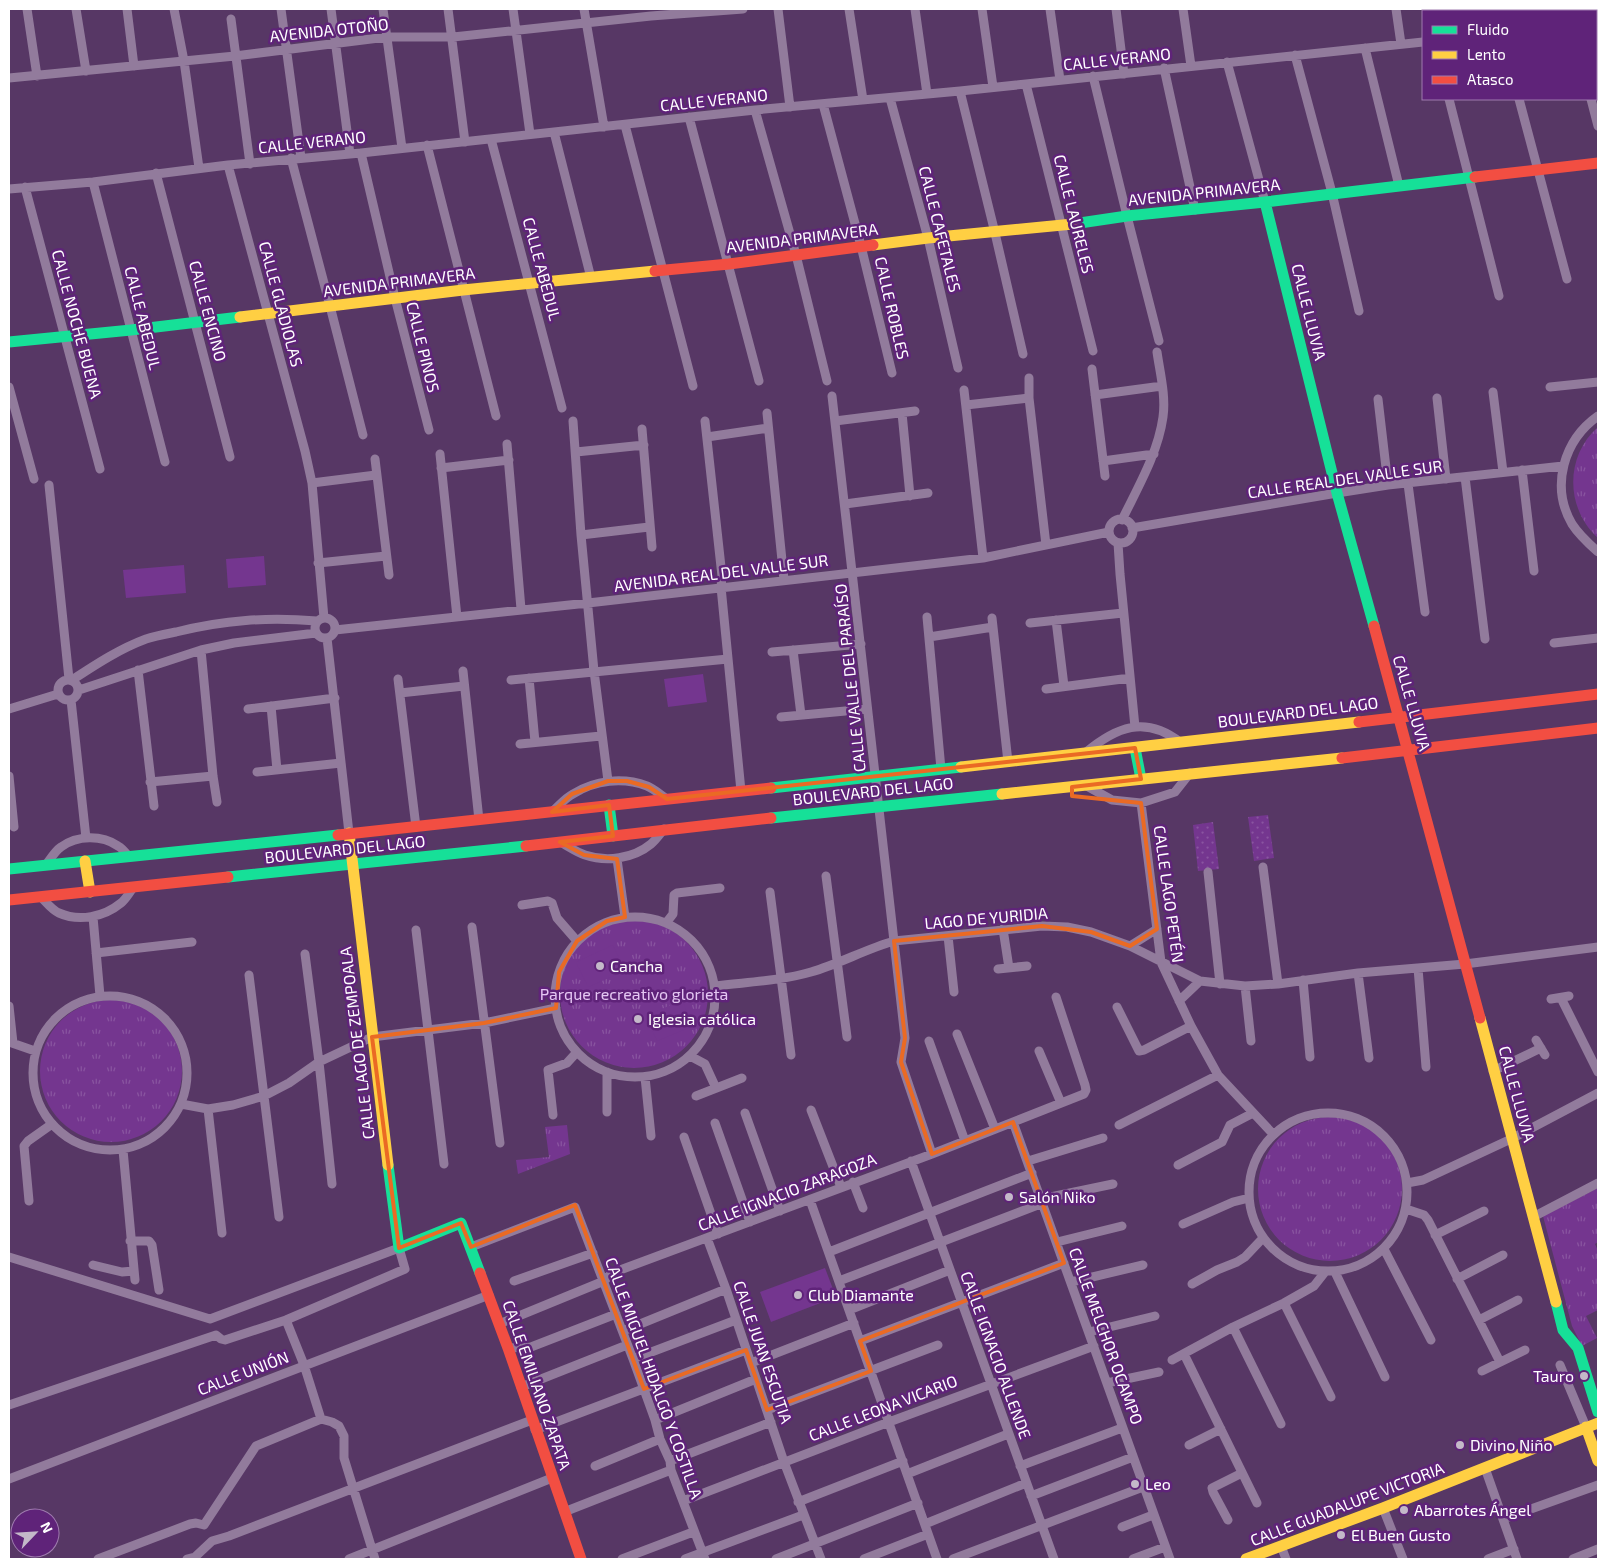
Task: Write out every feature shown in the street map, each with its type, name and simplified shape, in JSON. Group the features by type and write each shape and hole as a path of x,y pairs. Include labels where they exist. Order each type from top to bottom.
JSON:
{"street":[{"path":"27,9 37,76"},
{"path":"76,9 86,70"},
{"path":"127,9 134,66"},
{"path":"174,9 184,61 199,168"},
{"path":"281,9 301,158"},
{"path":"331,9 350,154"},
{"path":"383,9 402,148"},
{"path":"448,9 465,142"},
{"path":"513,9 530,134"},
{"path":"584,9 604,127"},
{"name":"AVENIDA OTOÑO","path":"9,78 236,56 388,38 453,37 586,23 650,12 743,9"},
{"path":"778,9 790,107"},
{"path":"849,9 863,100"},
{"path":"915,9 927,94"},
{"path":"982,9 993,87"},
{"path":"1050,9 1060,80"},
{"path":"1116,9 1124,74"},
{"path":"1183,9 1191,66"},
{"path":"1396,9 1401,44"},
{"path":"231,19 250,164"},
{"name":"CALLE VERANO","path":"9,189 93,182 291,158 361,153 755,110 960,91 1422,42"},
{"path":"1365,48 1399,186"},
{"path":"1295,55 1332,194 1359,311"},
{"name":"CALLE LLUVIA","path":"1227,62 1265,202 1337,492 1409,751 1563,1330 1578,1348 1598,1412"},
{"path":"1164,68 1195,210"},
{"path":"1094,76 1127,216 1160,342"},
{"name":"CALLE LAURELES","path":"1026,84 1093,351"},
{"path":"960,91 1024,354"},
{"name":"CALLE CAFETALES","path":"890,98 928,238 958,368"},
{"path":"1449,100 1499,296"},
{"path":"1519,100 1567,279"},
{"path":"1591,100 1598,126"},
{"name":"CALLE ROBLES","path":"823,104 861,246 892,374"},
{"path":"755,110 796,255 826,381"},
{"path":"689,117 759,381"},
{"path":"625,125 693,386"},
{"path":"554,132 590,278"},
{"name":"CALLE ABEDUL","path":"492,139 562,408"},
{"path":"428,145 496,416"},
{"name":"CALLE PINOS","path":"361,153 395,298 429,430"},
{"path":"291,158 363,435"},
{"name":"AVENIDA PRIMAVERA","path":"9,342 130,330 463,290 729,264 928,238 1061,226 1127,216 1195,210 1598,163"},
{"name":"CALLE GLADIOLAS","path":"228,165 312,483 321,619"},
{"name":"CALLE ENCINO","path":"156,173 230,457"},
{"name":"CALLE ABEDUL","path":"93,182 165,462"},
{"name":"CALLE NOCHE BUENA","path":"25,188 100,469"},
{"path":"1122,520 1154,454 1164,416 1157,352"},
{"path":"1092,368 1105,476"},
{"path":"1029,378 1029,398 1046,545"},
{"path":"1550,387 1598,382"},
{"path":"1095,395 1162,386"},
{"path":"9,387 34,479"},
{"path":"964,390 983,558"},
{"path":"1493,392 1503,472"},
{"name":"CALLE VALLE DEL PARAÍSO","path":"832,396 854,573 905,1038 901,1062 932,1154"},
{"path":"966,405 1029,398"},
{"path":"1437,398 1446,479"},
{"path":"1378,399 1388,485"},
{"path":"835,422 915,411"},
{"path":"767,412 784,580"},
{"path":"902,412 910,496"},
{"path":"1598,416 1588,423 1577,435 1568,450 1563,466 1561,486 1564,505 1572,523 1583,539 1598,552"},
{"path":"573,421 581,535 594,671 608,780"},
{"path":"705,421 722,576 721,587 741,791"},
{"path":"707,437 768,428"},
{"path":"642,429 652,547"},
{"path":"507,444 521,609"},
{"path":"576,452 644,445"},
{"path":"440,454 456,616"},
{"path":"1103,461 1154,454"},
{"path":"375,459 389,575"},
{"path":"441,468 509,460"},
{"name":"CALLE REAL DEL VALLE SUR","path":"1132,528 1337,492 1563,466"},
{"path":"1522,470 1534,571"},
{"path":"312,483 376,475"},
{"path":"1465,477 1485,639"},
{"path":"1408,484 1425,612"},
{"path":"50,485 71,680"},
{"path":"845,504 928,493"},
{"path":"1122,520 1126,521 1132,528 1130,539 1124,543 1114,541 1109,532 1113,523 1122,520"},
{"path":"581,535 649,527"},
{"name":"AVENIDA REAL DEL VALLE SUR","path":"335,630 983,558 1109,532"},
{"path":"1118,543 1135,727"},
{"path":"318,563 386,556"},
{"path":"1030,623 1124,613"},
{"path":"927,617 941,769"},
{"path":"58,694 59,685 65,680 71,680 114,654 146,639 236,620 289,619 321,619 330,619 334,624 335,630 328,638 323,638 316,633 314,626 321,619"},
{"path":"1056,620 1064,686"},
{"path":"929,637 993,622 1008,762"},
{"path":"79,690 201,650 234,643 316,633"},
{"path":"328,638 349,833"},
{"path":"1554,643 1598,638"},
{"path":"772,652 861,644"},
{"path":"201,650 212,776 217,802"},
{"path":"793,650 801,715"},
{"path":"511,680 728,658"},
{"path":"138,670 154,806"},
{"path":"463,671 479,820"},
{"path":"529,678 535,742"},
{"path":"1046,689 1130,678"},
{"path":"58,694 66,700 70,700 78,695 77,684 71,680"},
{"path":"398,680 416,827"},
{"path":"400,693 464,686"},
{"path":"9,709 58,694"},
{"name":"BOULEVARD DEL LAGO","path":"9,869 416,827 1136,748 1598,694"},
{"path":"248,709 335,698"},
{"path":"70,700 86,838"},
{"path":"271,706 277,770"},
{"path":"781,717 868,708"},
{"name":"BOULEVARD DEL LAGO","path":"1085,753 1118,731 1135,727 1147,727 1168,733 1180,742"},
{"name":"BOULEVARD DEL LAGO","path":"9,900 1409,751 1598,728"},
{"path":"520,744 601,736"},
{"path":"1136,748 1141,779"},
{"path":"256,772 341,763"},
{"path":"1085,785 1112,800 1141,803 1175,792 1190,773"},
{"path":"9,776 14,827"},
{"path":"150,782 212,776"},
{"path":"552,812 572,794 608,780 627,781 649,787 667,798"},
{"name":"CALLE LAGO PETÉN","path":"1141,803 1162,962 1190,1026 1218,1075 1273,1134"},
{"path":"609,805 613,836"},
{"path":"560,842 584,855 617,859 639,851 651,844 664,829"},
{"name":"CALLE LAGO DE ZEMPOALA","path":"349,833 372,1037 399,1248"},
{"path":"46,865 61,847 76,840 86,838 95,838 113,843 120,847 129,857"},
{"path":"617,859 625,917"},
{"path":"85,862 90,892"},
{"path":"1263,867 1278,984"},
{"path":"1208,872 1220,984"},
{"path":"826,876 848,1037"},
{"path":"41,897 57,912 70,916 93,917 123,902 133,888"},
{"path":"666,923 673,914 674,895 720,888"},
{"path":"770,892 790,1055"},
{"path":"522,904 552,903 557,918 577,941"},
{"path":"93,917 100,996"},
{"path":"625,917 646,917 666,923 681,931 694,942 704,955 711,970 715,986 715,1005 711,1024 702,1041 690,1056 669,1070 645,1077 607,1072 586,1060 577,1052 564,1032 556,1008 559,972 566,956 577,941 607,921 625,917"},
{"name":"LAGO DE YURIDIA","path":"715,986 782,978 810,972 894,941 1042,926 1067,927 1091,932 1130,946 1200,981 1245,986 1278,984 1358,973 1465,964 1598,947"},
{"path":"472,927 500,1143"},
{"path":"1003,929 1009,968"},
{"path":"1130,946 1157,929"},
{"path":"416,930 444,1164"},
{"path":"948,936 954,992"},
{"path":"96,953 192,942"},
{"path":"305,954 332,1184"},
{"path":"998,969 1027,966"},
{"path":"1418,968 1426,1067"},
{"path":"1358,973 1369,1058"},
{"path":"249,975 279,1217"},
{"path":"1302,980 1310,1057"},
{"path":"1179,1001 1200,981"},
{"path":"1245,986 1251,1041"},
{"path":"100,996 120,996 140,1001 157,1012 172,1026 182,1044 187,1064 187,1084 181,1104 169,1123 152,1139 138,1146 123,1150 108,1151 84,1146 63,1135 52,1124 41,1108 34,1090 32,1070 42,1034 53,1020 67,1008 83,1000 100,996"},
{"name":"CALLE IGNACIO ZARAGOZA","path":"499,1324 604,1281 612,1273 810,1200 911,1160 932,1154 1084,1094 1086,1090 1056,997"},
{"path":"1551,999 1565,997 1598,1072"},
{"path":"9,1006 11,1043 36,1051"},
{"path":"1117,1007 1139,1050 1142,1051 1190,1026"},
{"path":"181,1104 208,1109 233,1105 264,1096 289,1083 319,1062 372,1037 484,1024 556,1008"},
{"path":"957,1034 995,1129"},
{"path":"929,1041 965,1141"},
{"path":"1493,1071 1541,1047"},
{"path":"1039,1051 1061,1103"},
{"path":"552,1115 548,1070 567,1063 577,1052"},
{"path":"690,1056 705,1064 716,1088"},
{"path":"607,1072 607,1112"},
{"path":"1119,1124 1218,1075"},
{"path":"645,1077 651,1136"},
{"path":"696,1096 742,1078"},
{"path":"1407,1183 1424,1180 1512,1138 1598,1093"},
{"path":"208,1109 222,1233"},
{"path":"811,1110 841,1187"},
{"path":"1327,1112 1346,1114 1365,1121 1381,1133 1394,1148 1403,1165 1407,1183 1406,1209 1402,1224 1394,1238 1384,1249 1362,1265 1330,1272 1304,1268 1284,1258 1263,1238 1253,1219 1249,1198 1249,1184 1252,1170 1260,1151 1273,1134 1289,1123 1307,1115 1327,1112"},
{"path":"745,1113 780,1211"},
{"path":"1178,1165 1222,1142 1230,1125 1253,1113"},
{"name":"CALLE MELCHOR OCAMPO","path":"1014,1122 1170,1559"},
{"path":"715,1123 750,1222"},
{"path":"30,1201 24,1146 52,1124"},
{"path":"684,1137 718,1234"},
{"path":"1028,1161 1103,1138"},
{"path":"93,1265 134,1276 123,1150"},
{"name":"CALLE IGNACIO ALLENDE","path":"911,1160 1054,1559"},
{"path":"828,1252 1032,1173"},
{"path":"853,1182 863,1208"},
{"path":"1533,1217 1598,1183"},
{"path":"839,1281 1042,1201 1113,1184"},
{"path":"1183,1224 1233,1202 1249,1198"},
{"path":"810,1200 937,1559"},
{"name":"CALLE MIGUEL HIDALGO Y COSTILLA","path":"471,1247 575,1206 633,1358 660,1439 703,1556"},
{"path":"1406,1209 1424,1215 1500,1362"},
{"path":"1435,1235 1484,1211"},
{"name":"CALLE EMILIANO ZAPATA","path":"399,1248 461,1223 508,1348 581,1559"},
{"path":"1057,1242 1122,1226"},
{"name":"CALLE JUAN ESCUTIA","path":"707,1238 798,1502 821,1559"},
{"path":"1192,1284 1245,1257 1263,1238"},
{"path":"130,1241 149,1241 152,1245 160,1290"},
{"path":"9,1257 210,1319 399,1248 405,1269 286,1320 225,1340 216,1335 210,1319"},
{"path":"1384,1249 1430,1340"},
{"path":"514,1280 593,1253"},
{"path":"1457,1279 1503,1255"},
{"path":"860,1341 1064,1263"},
{"path":"1071,1282 1143,1265"},
{"path":"849,1310 950,1270"},
{"path":"1172,1360 1233,1327 1284,1303 1314,1286 1330,1272"},
{"path":"1330,1272 1385,1377"},
{"path":"623,1331 726,1289"},
{"name":"CALLE UNIÓN","path":"9,1479 489,1295"},
{"path":"1479,1320 1518,1300"},
{"path":"1284,1303 1331,1397"},
{"path":"508,1348 531,1347 616,1314"},
{"path":"1089,1332 1155,1316"},
{"path":"286,1320 304,1365 321,1419"},
{"path":"633,1358 736,1320"},
{"path":"751,1363 854,1323"},
{"path":"1233,1327 1281,1424"},
{"path":"9,1404 216,1335"},
{"path":"520,1387 627,1345"},
{"path":"767,1410 938,1345"},
{"name":"CALLE LEONA VICARIO","path":"684,1501 1094,1346"},
{"path":"187,1559 195,1557 212,1541 534,1425 644,1389 746,1350"},
{"path":"1482,1371 1525,1350"},
{"path":"1184,1354 1257,1503"},
{"path":"1560,1365 1598,1461"},
{"path":"1107,1383 1159,1372"},
{"path":"655,1420 756,1379"},
{"path":"204,1525 256,1446 321,1419 338,1426 344,1436 344,1458 374,1555"},
{"path":"564,1512 771,1422"},
{"name":"CALLE GUADALUPE VICTORIA","path":"1246,1559 1383,1508 1598,1423"},
{"path":"1020,1466 1122,1428"},
{"path":"1189,1445 1221,1429"},
{"path":"907,1474 1008,1434"},
{"path":"595,1466 660,1439"},
{"path":"1031,1496 1133,1457"},
{"path":"798,1502 903,1461"},
{"path":"1485,1468 1517,1559"},
{"path":"1228,1520 1212,1488 1242,1473"},
{"path":"349,1559 374,1555 552,1478"},
{"path":"925,1524 1026,1483"},
{"path":"1503,1520 1598,1485"},
{"path":"953,1559 1143,1487"},
{"path":"776,1559 918,1503"},
{"path":"1383,1508 1403,1559"},
{"path":"685,1559 703,1556 803,1515"},
{"path":"1122,1527 1153,1515"},
{"path":"98,1559 196,1523 204,1525 212,1541"},
{"path":"622,1559 693,1532"},
{"path":"864,1559 928,1534"},
{"path":"1281,1546 1286,1559"},
{"path":"1133,1559 1165,1547"},
{"path":"1488,1559 1514,1549"},
{"path":"1573,1559 1598,1549"}],"highlighted area":[{"path":"1135,748 1141,779 1072,787 1072,796 1141,803 1157,929 1130,946 1091,932 1042,926 894,941 905,1038 901,1062 932,1154 1013,1122 1064,1263 860,1341 871,1371 767,1410 746,1350 644,1389 575,1205 471,1247 461,1223 399,1248 372,1037 484,1023 556,1008 559,972 577,941 607,921 625,917 617,859 584,855 560,842 613,836 609,805 552,812 572,794 608,781 627,781 649,787 667,799"}],"green space":[{"path":"1598,427 1598,538 1587,526 1579,512 1573,482 1579,452"},
{"path":"264,556 266,585 228,588 226,559"},
{"path":"184,565 186,593 126,598 123,570"},
{"path":"703,674 707,702 668,707 664,679"},
{"path":"1268,815 1274,858 1254,861 1248,817"},
{"path":"1213,822 1219,869 1198,871 1193,825"},
{"name":"Parque recreativo glorieta","path":"634,920 662,926 686,942 702,966 708,994 702,1022 686,1046 662,1062 634,1068 606,1062 582,1046 566,1022 560,994 566,966 582,942 606,926"},
{"name":"Cancha","path":"613,945 625,971 588,987 576,962"},
{"path":"111,1000 125,1001 138,1005 161,1021 177,1044 181,1057 181,1085 177,1098 161,1121 138,1137 125,1141 111,1142 97,1141 84,1137 61,1121 45,1098 41,1085 40,1071 41,1057 45,1044 61,1021 84,1005 97,1001"},
{"path":"682,1000 693,1026 657,1041 646,1016"},
{"path":"1330,1117 1358,1122 1381,1138 1397,1161 1402,1189 1397,1217 1381,1240 1358,1256 1330,1261 1302,1256 1279,1240 1263,1217 1258,1189 1263,1161 1279,1138 1302,1122"},
{"path":"567,1125 570,1154 518,1174 516,1160 549,1157 545,1127"},
{"path":"1598,1188 1598,1242 1595,1244 1598,1251 1598,1310 1586,1316 1597,1338 1582,1346 1572,1326 1543,1216"},
{"name":"Club Diamante","path":"825,1268 836,1297 771,1322 760,1292"}],"traffic: fast":[{"path":"1073,224 1127,216 1475,177"},
{"path":"1265,202 1337,493 1374,626"},
{"path":"9,342 240,317"},
{"path":"1135,748 1141,779"},
{"path":"771,788 961,767"},
{"path":"771,818 1002,794"},
{"path":"609,805 613,836"},
{"path":"9,869 338,835"},
{"path":"228,877 526,846"},
{"path":"388,1165 399,1248 461,1223 480,1273"},
{"path":"1556,1302 1563,1330 1578,1348 1598,1412"}],"traffic: slow":[{"path":"873,245 1073,224"},
{"path":"240,317 463,290 655,271"},
{"path":"961,767 1359,722"},
{"path":"1002,794 1342,758"},
{"path":"349,833 388,1165"},
{"path":"85,861 90,892"},
{"path":"1480,1018 1556,1302"},
{"path":"1246,1559 1383,1508 1598,1423"},
{"path":"1586,1427 1598,1461"}],"traffic: jam":[{"path":"1475,177 1598,163"},
{"path":"655,271 729,264 873,245"},
{"path":"1374,626 1480,1018"},
{"path":"1359,722 1598,694"},
{"path":"1342,758 1598,728"},
{"path":"338,835 771,788"},
{"path":"526,846 771,818"},
{"path":"9,900 228,877"},
{"path":"480,1273 581,1559"}],"place":[{"name":"Cancha","path":"600,966"},
{"name":"Iglesia católica","path":"638,1019"},
{"name":"Salón Niko","path":"1009,1197"},
{"name":"Club Diamante","path":"798,1295"},
{"name":"Tauro","path":"1584,1376"},
{"name":"Divino Niño","path":"1460,1445"},
{"name":"Leo","path":"1135,1484"},
{"name":"Abarrotes Ángel","path":"1404,1510"},
{"name":"El Buen Gusto","path":"1341,1535"}]}
